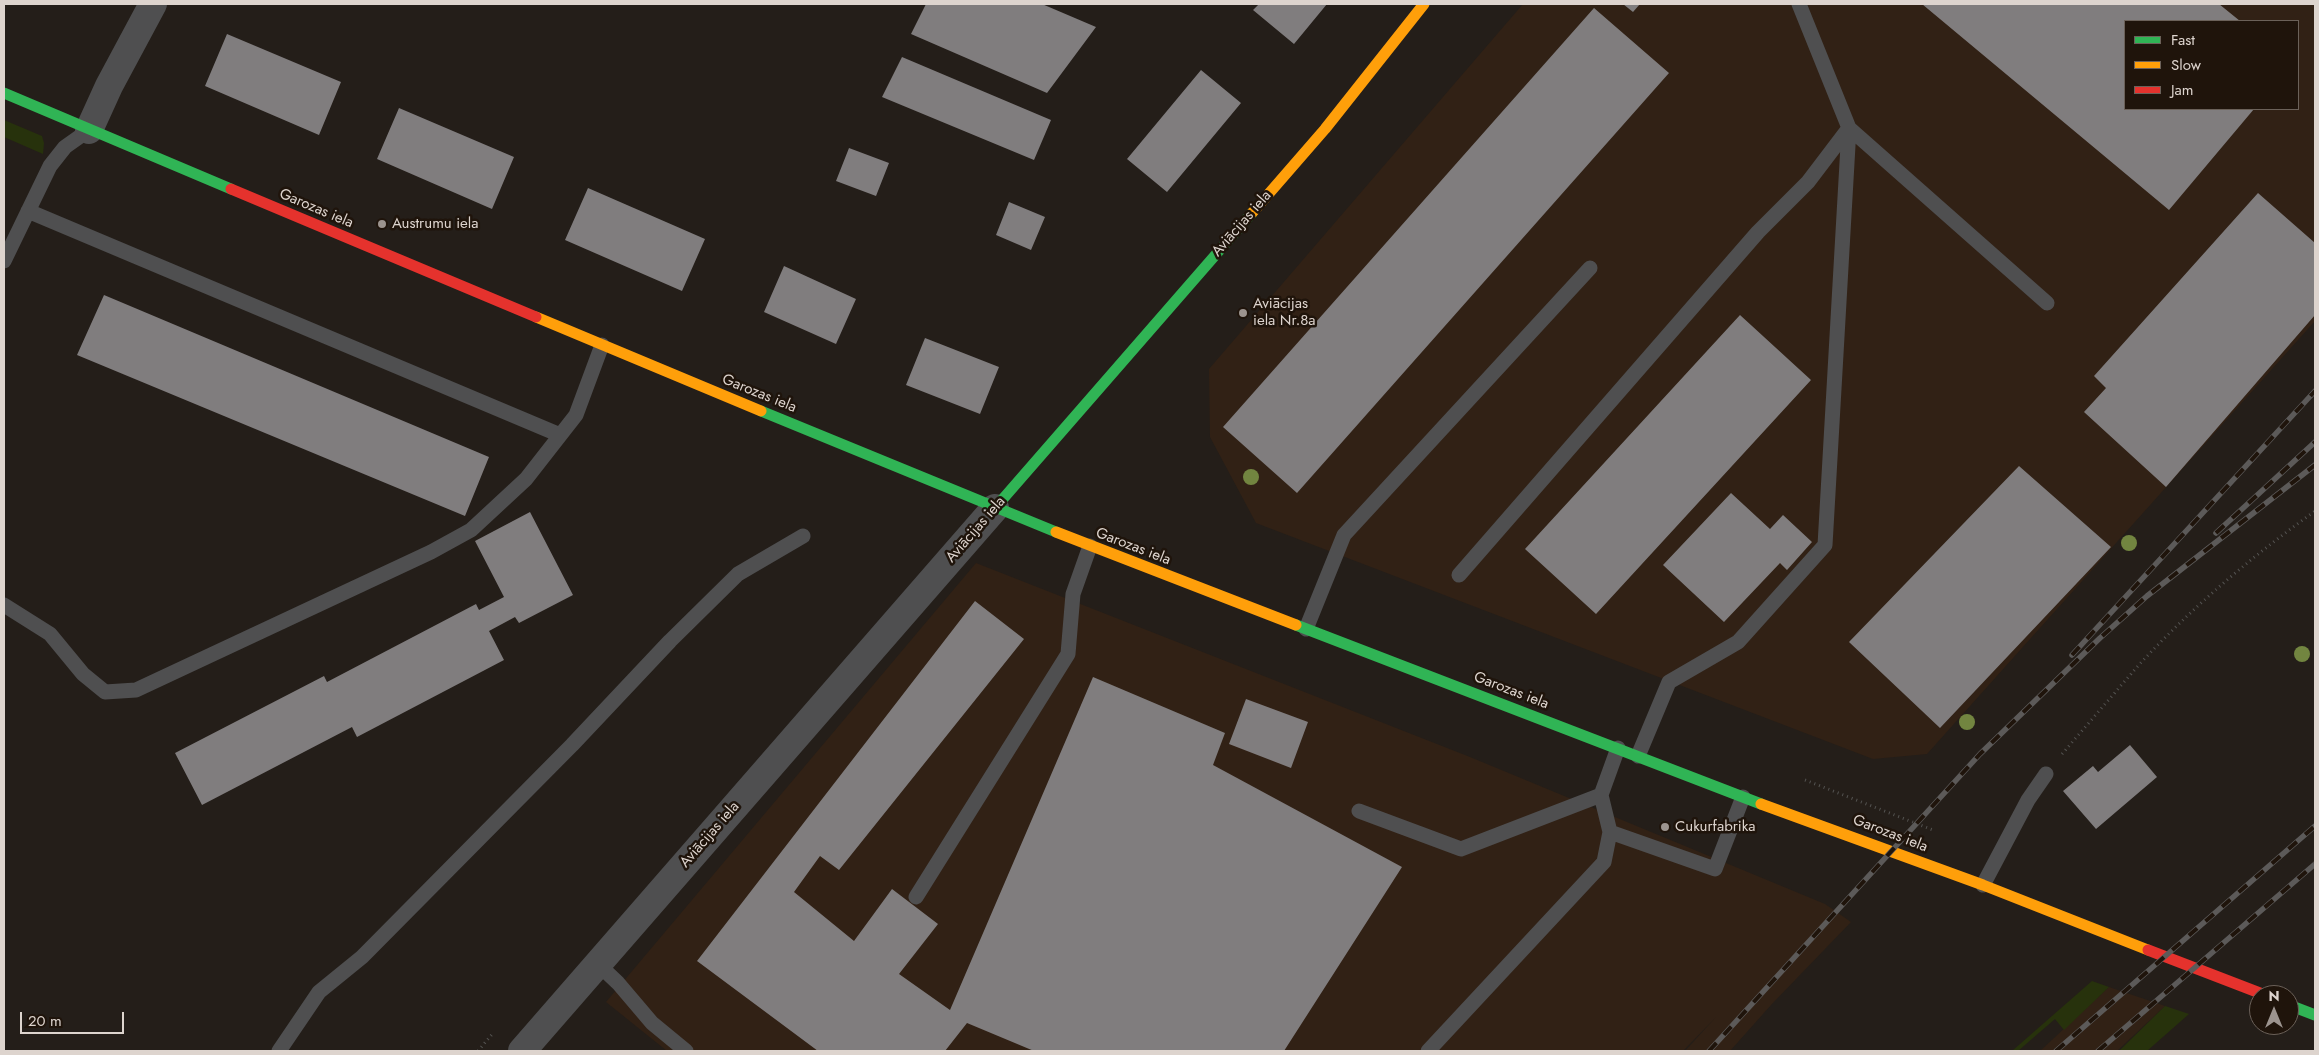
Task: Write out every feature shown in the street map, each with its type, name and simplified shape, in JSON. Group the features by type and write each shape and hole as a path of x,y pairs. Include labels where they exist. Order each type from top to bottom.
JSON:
{"main road":[{"name":"Aviācijas iela","path":"995,508 1325,129 1424,4"},
{"name":"Garozas iela","path":"4,93 602,345 1090,546 1743,797 1983,885 2249,989"},
{"path":"2299,1009 2315,1015"}],"street":[{"path":"89,130 153,4"},
{"name":"Aviācijas iela","path":"522,1051 995,508"}],"lane":[{"path":"1638,756 1669,682 1738,642 1826,546 1849,128 1799,4"},
{"path":"1849,128 2048,303"},
{"path":"1459,575 1758,232 1808,182 1849,128"},
{"path":"4,261 50,166 64,146 89,130"},
{"path":"28,211 560,435"},
{"path":"1306,629 1344,535 1590,268"},
{"path":"4,605 50,634 83,674 105,692 136,690 422,557 471,530 526,480 576,415 602,345"},
{"path":"279,1051 319,992 362,956 572,745 738,574 803,536"},
{"path":"916,897 1068,654 1073,594 1090,546"},
{"path":"1428,1051 1604,862 1610,832 1601,795 1618,748"},
{"path":"1983,885 2028,800 2046,774"},
{"path":"1359,811 1461,849 1601,795"},
{"path":"1610,832 1716,869 1743,797"},
{"path":"598,964 618,983 652,1022 686,1051"}],"path":[{"path":"2046,774 2138,666 2209,596 2241,568 2315,511"},
{"path":"1805,780 1936,831"}],"shaded area":[{"path":"1523,4 2315,4 2315,321 1927,754 1873,759 1256,523 1210,437 1209,369"},
{"path":"976,563 1470,757 1825,904 1851,922 1771,1005 1730,1051 1685,1051 1716,1017 1683,1051 667,1051 606,1002"},
{"path":"2109,987 2165,1006 2117,1051 2040,1051"}],"green space":[{"path":"4,120 42,136 44,143 43,154 4,137"},
{"path":"2092,981 2109,987 2064,1030 2055,1019 2018,1051 2012,1051"},
{"path":"2165,1006 2189,1014 2147,1051 2119,1051"}],"building":[{"path":"926,4 1042,4 1096,27 1047,93 911,34"},
{"path":"1259,4 1327,4 1294,44 1253,10"},
{"path":"1623,4 1640,4 1633,12"},
{"path":"1922,4 2219,4 2239,20 2124,20 2124,110 2253,110 2169,210"},
{"path":"1594,8 1669,73 1297,493 1223,427"},
{"path":"227,34 341,82 319,135 205,86"},
{"path":"902,57 1051,120 1034,160 882,97"},
{"path":"1201,70 1241,103 1167,192 1127,159"},
{"path":"399,108 514,157 492,209 377,159"},
{"path":"849,148 889,163 876,196 836,181"},
{"path":"588,188 705,239 682,291 565,240"},
{"path":"2258,193 2315,243 2315,315 2166,487 2084,412 2106,388 2094,376"},
{"path":"1009,202 1045,217 1031,250 996,235"},
{"path":"784,266 856,299 836,344 764,312"},
{"path":"104,295 489,457 465,516 77,355"},
{"path":"1740,315 1811,380 1596,614 1525,549"},
{"path":"925,338 999,367 980,414 906,385"},
{"path":"2019,466 2111,547 1940,728 1849,642"},
{"path":"1731,493 1770,529 1783,515 1812,542 1787,570 1780,563 1724,622 1663,565"},
{"path":"530,512 573,595 519,623 515,617 489,631 504,660 357,737 352,727 202,805 175,753 324,676 327,682 476,604 479,610 504,597 475,541"},
{"path":"975,601 1024,639 839,870 820,856 794,892 854,941 892,889 938,924 899,974 950,1010 1093,677 1225,733 1213,765 1402,867 1284,1051 1034,1051 967,1023 945,1051 818,1051 697,961"},
{"path":"1246,699 1308,722 1291,768 1229,744"},
{"path":"2130,745 2157,777 2096,829 2063,791 2093,766 2098,772"}],"railway":[{"path":"2072,655 2315,391"},
{"path":"2216,533 2315,442"},
{"path":"1709,1051 1980,754 2100,638 2147,596 2315,465"},
{"path":"2056,1051 2315,826"},
{"path":"2098,1051 2315,864"}],"traffic: fast":[{"path":"4,93 231,189"},
{"path":"995,508 1252,213"},
{"path":"761,411 1056,532"},
{"path":"1296,625 1761,804"},
{"path":"2299,1009 2315,1015"}],"traffic: slow":[{"path":"1252,213 1325,129 1424,4"},
{"path":"536,317 761,411"},
{"path":"1056,532 1296,625"},
{"path":"1761,804 1983,885 2148,950"}],"traffic: jam":[{"path":"231,189 536,317"},
{"path":"2148,950 2249,989"}],"place":[{"name":"Austrumu iela","path":"382,224"},
{"name":"Aviācijas iela Nr.8a","path":"1243,313"},
{"name":"Cukurfabrika","path":"1665,827"}]}
